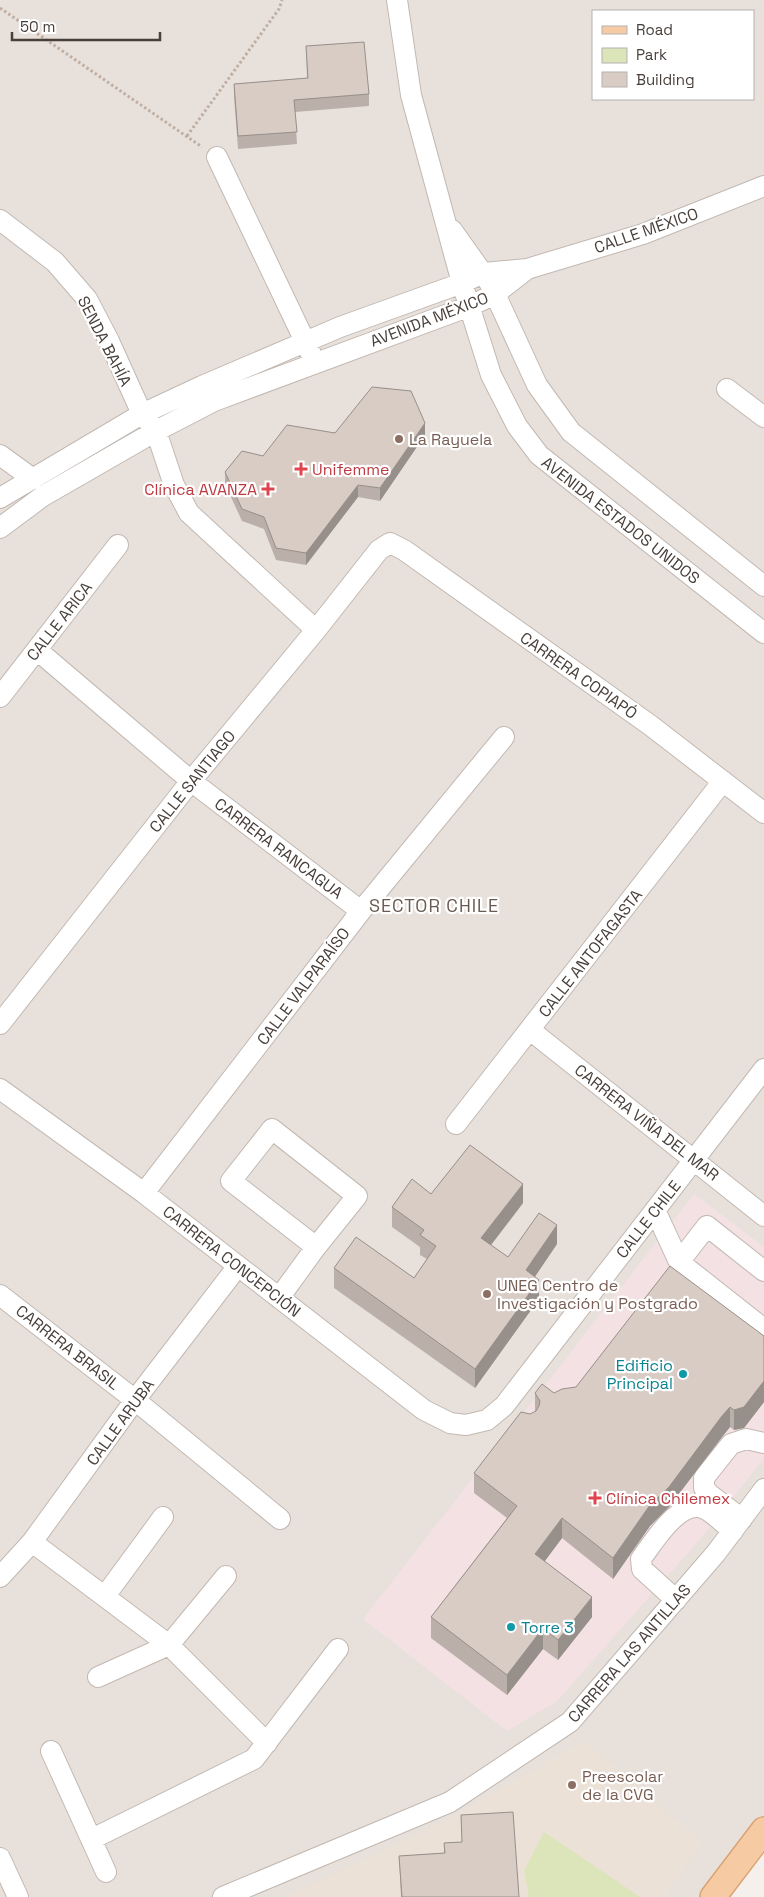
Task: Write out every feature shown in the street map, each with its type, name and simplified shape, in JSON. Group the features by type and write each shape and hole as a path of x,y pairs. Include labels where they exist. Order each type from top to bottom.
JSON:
{"main road":[{"path":"712,1897 764,1830"}],"street":[{"name":"AVENIDA ESTADOS UNIDOS","path":"397,0 411,95 462,283 491,375 517,426 539,455 764,634"},
{"path":"218,157 316,363"},
{"name":"CALLE MÉXICO","path":"527,269 643,234 764,186"},
{"name":"AVENIDA ESTADOS UNIDOS","path":"444,218 483,273 537,385 571,432 764,586"},
{"name":"SENDA BAHÍA","path":"0,220 55,262 87,299 109,341 142,414 156,430"},
{"name":"AVENIDA MÉXICO","path":"0,498 142,414 202,386 340,327 462,283 483,273 527,269"},
{"name":"AVENIDA MÉXICO","path":"0,528 43,496 156,430 214,401 470,306 494,294 527,269"},
{"path":"727,389 764,417"},
{"path":"156,430 174,485 189,513 316,630"},
{"path":"0,455 33,479"},
{"name":"CALLE SANTIAGO","path":"0,1024 191,781 316,630 379,550 390,543"},
{"name":"CARRERA COPIAPÓ","path":"390,543 404,550 650,725 764,813"},
{"name":"CALLE ARICA","path":"0,697 118,545"},
{"name":"CARRERA RANCAGUA","path":"37,650 191,781 361,911"},
{"name":"CALLE VALPARAÍSO","path":"144,1193 361,911 504,737"},
{"name":"CALLE ANTOFAGASTA","path":"456,1124 723,781"},
{"name":"CARRERA VIÑA DEL MAR","path":"530,1030 764,1216"},
{"name":"CALLE CHILE","path":"466,1425 487,1420 508,1400 764,1069"},
{"name":"CARRERA CONCEPCIÓN","path":"0,1089 144,1193 424,1410 450,1423 466,1425"},
{"path":"279,1298 357,1196 272,1129 231,1180 316,1248"},
{"path":"655,1210 679,1262 764,1329"},
{"path":"679,1262 707,1226 764,1271"},
{"name":"CALLE ARUBA","path":"0,1577 32,1542 135,1400 238,1266"},
{"name":"CARRERA BRASIL","path":"0,1295 135,1400 280,1519"},
{"path":"508,1400 523,1418"},
{"path":"737,1525 704,1488 704,1478 731,1444 746,1439 764,1443"},
{"name":"CARRERA LAS ANTILLAS","path":"223,1897 450,1802 570,1722 716,1553 764,1490"},
{"path":"676,1600 642,1569 641,1559 668,1523 680,1512 693,1507 704,1509 737,1525"},
{"path":"105,1596 163,1517"},
{"path":"32,1542 169,1645 267,1743"},
{"path":"98,1678 169,1645 226,1576"},
{"path":"92,1840 254,1760 338,1648"},
{"path":"51,1751 106,1872"},
{"path":"0,1858 18,1897"}],"path":[{"path":"187,136 279,10 282,0"},
{"path":"0,8 218,157"}],"shaded area":[{"path":"0,0 764,0 764,1830 713,1897 0,1897"},
{"name":"Clínica Chilemex","path":"694,1194 764,1247 764,1458 701,1538 557,1701 507,1731 363,1619"},
{"name":"Preescolar de la CVG","path":"585,1741 702,1843 664,1897 285,1897 431,1829"}],"green space":[{"path":"544,1832 640,1897 529,1897 524,1871"}],"building":[{"path":"364,42 369,94 294,100 297,132 238,136 234,84 308,78 306,46"},
{"path":"372,387 411,391 425,423 380,488 358,485 306,553 276,548 264,517 242,509 225,472 242,451 263,456 287,425 335,433"},
{"path":"470,1145 523,1184 481,1238 508,1257 539,1213 557,1225 526,1270 539,1280 475,1369 334,1268 356,1237 414,1278 436,1246 420,1235 424,1230 392,1207 412,1179 431,1194"},
{"path":"670,1266 764,1336 764,1381 744,1407 734,1410 730,1407 722,1416 669,1487 650,1505 613,1558 562,1518 535,1554 592,1597 558,1640 543,1628 507,1675 431,1617 517,1506 474,1473 521,1412 530,1414 536,1411 540,1401 535,1393 542,1384 554,1393 562,1389 576,1387"},
{"path":"513,1812 519,1897 402,1897 399,1856 445,1853 444,1843 462,1842 461,1815"}],"place":[{"name":"La Rayuela","path":"399,439"},
{"name":"Unifemme","path":"301,469"},
{"name":"Clínica AVANZA","path":"268,489"},
{"name":"UNEG Centro de Investigación y Postgrado","path":"487,1294"},
{"name":"Edificio Principal","path":"683,1374"},
{"name":"Clínica Chilemex","path":"595,1498"},
{"name":"Torre 3","path":"511,1627"},
{"name":"Preescolar de la CVG","path":"572,1785"}],"district":[{"name":"SECTOR CHILE","path":"434,906"}]}
